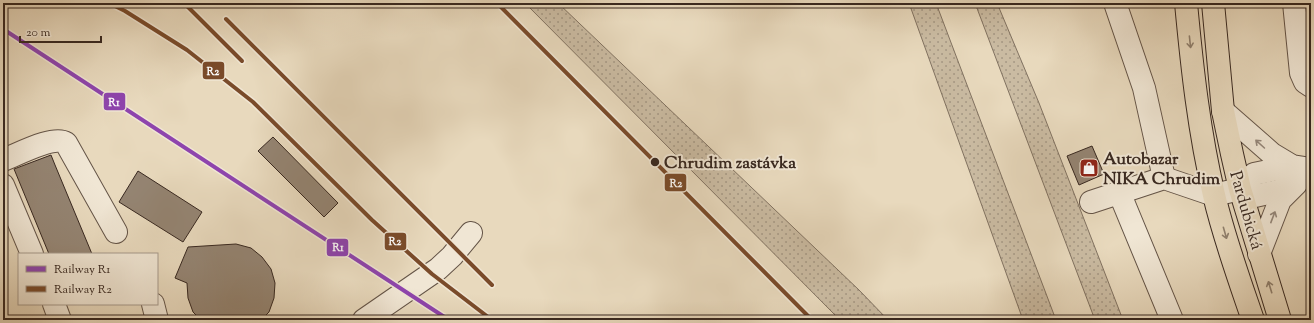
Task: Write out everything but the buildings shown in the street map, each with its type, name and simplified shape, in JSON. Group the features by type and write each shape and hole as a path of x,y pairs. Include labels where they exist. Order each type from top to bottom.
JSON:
{"main road":[{"name":"Pardubická","path":"1186,3 1199,118 1214,195 1236,270 1253,320"},
{"name":"Pardubická","path":"1213,3 1223,111 1240,189 1280,320"}],"street":[{"path":"1116,3 1144,88 1164,178"},
{"path":"1294,3 1301,73 1305,82 1311,86"},
{"path":"1223,111 1272,154 1303,173"},
{"path":"3,160 48,142 58,140 66,143 116,232"},
{"path":"1091,202 1164,178 1214,195 1240,189 1254,174 1303,173"},
{"path":"1259,254 1280,200 1303,173"},
{"path":"3,185 32,253"},
{"path":"1119,192 1172,320"},
{"path":"364,320 438,269 452,256 471,234"},
{"path":"54,305 60,320"},
{"path":"153,305 157,320"}],"shaded area":[{"path":"525,3 558,3 859,290 888,320 840,320"},
{"path":"909,3 936,3 1056,320 1023,320"},
{"path":"975,3 997,3 1039,103 1123,320 1095,320"}],"rail line":[{"name":"R2","path":"109,3 125,11 187,50 253,102 372,220 432,274 492,320"},
{"name":"R2","path":"184,3 242,61"},
{"name":"R2","path":"497,3 812,320"},
{"name":"R2","path":"226,19 492,285"},
{"name":"R1","path":"3,29 449,320"}],"place":[{"name":"Chrudim zastávka","path":"655,162"},
{"name":"Autobazar NIKA Chrudim","path":"1089,168"}]}
